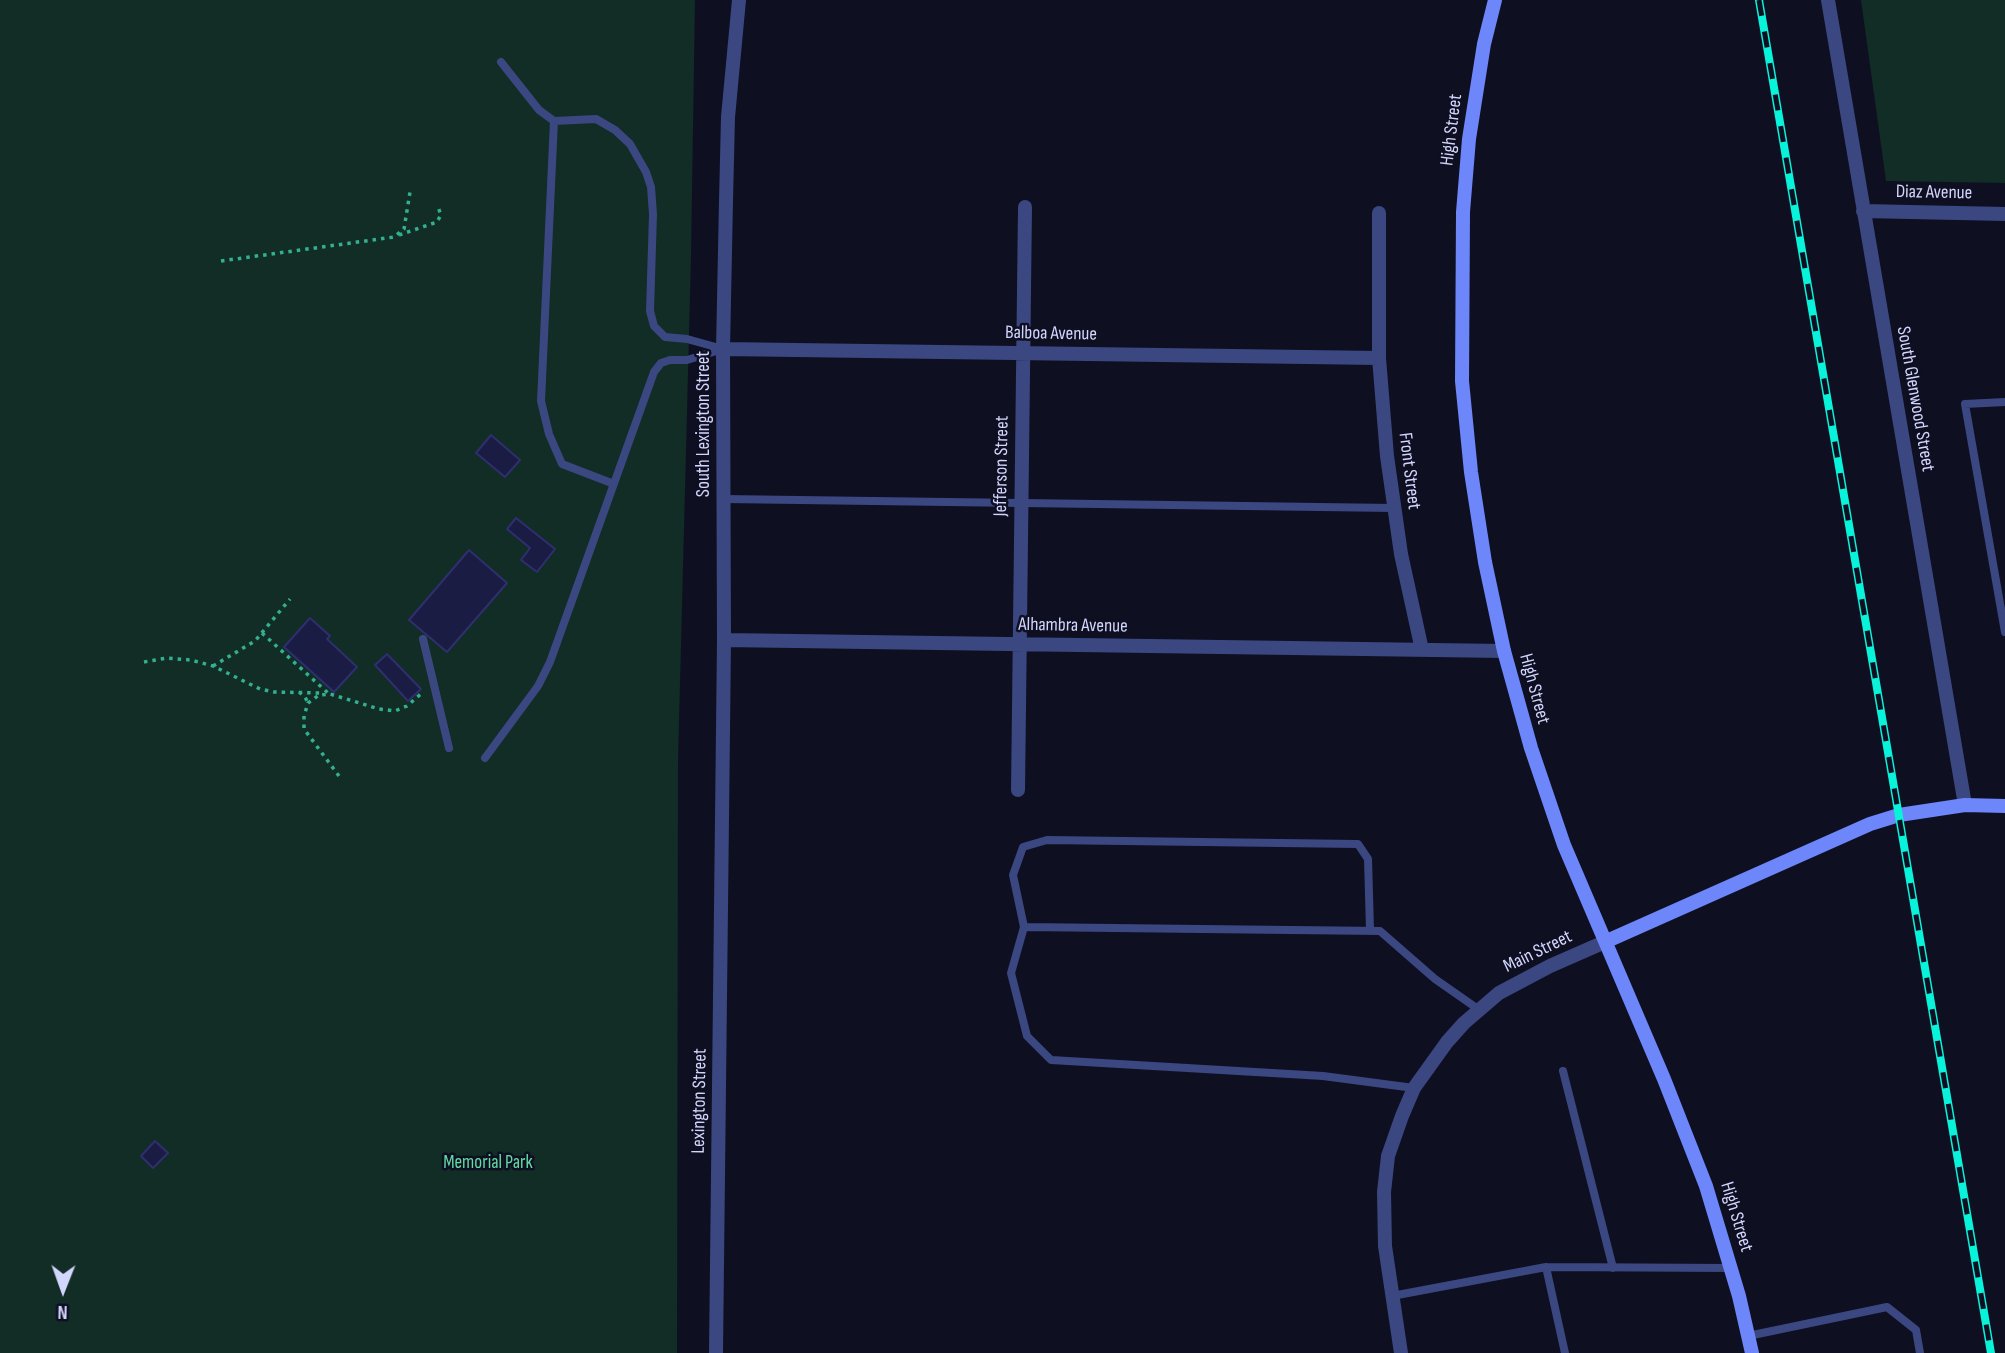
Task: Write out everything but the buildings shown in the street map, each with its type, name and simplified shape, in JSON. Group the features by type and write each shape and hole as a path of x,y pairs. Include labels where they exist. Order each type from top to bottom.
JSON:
{"main road":[{"name":"High Street","path":"1495,0 1469,139 1463,212 1462,381 1485,562 1504,651 1531,748 1564,845 1607,941 1706,1186 1731,1268 1752,1353"},
{"name":"Main Street","path":"1607,941 1870,824 1899,815 1965,805 2005,806"}],"street":[{"name":"South Lexington Street","path":"722,849 723,349 728,117 739,0"},
{"name":"South Glenwood Street","path":"1829,0 1965,805"},
{"name":"Jefferson Street","path":"1018,790 1025,207"},
{"name":"Diaz Avenue","path":"1863,211 2005,214"},
{"name":"Front Street","path":"1379,213 1379,358 1387,456 1401,554 1422,650"},
{"name":"Balboa Avenue","path":"723,349 1379,358"},
{"name":"Alhambra Avenue","path":"724,640 1422,650"},
{"path":"1422,650 1504,651"},
{"name":"Lexington Street","path":"716,1353 722,849"},
{"name":"Main Street","path":"1401,1353 1384,1237 1385,1175 1394,1136 1414,1088 1447,1042 1478,1009 1520,981 1607,941"}],"lane":[{"path":"501,62 540,110 554,121 596,119 615,130 630,144 646,172 650,187 653,214 650,312 654,326 665,337 687,339 723,349"},
{"path":"554,121 541,401 549,434 562,464 614,484"},
{"path":"485,758 538,685 550,662 654,372 661,363 670,360 687,360 723,349"},
{"path":"2005,402 1965,404 2005,632"},
{"path":"724,499 1394,508"},
{"path":"423,639 450,748"},
{"path":"1370,930 1368,859 1358,844 1047,840 1023,847 1013,875 1024,927 1011,973 1027,1036 1051,1060 1323,1076 1414,1088"},
{"path":"1024,927 1380,931 1435,979 1478,1009"},
{"path":"1563,1071 1613,1268"},
{"path":"1392,1296 1546,1268 1731,1268"},
{"path":"1546,1268 1565,1353"},
{"path":"1748,1336 1887,1307 1916,1329 1920,1353"}],"path":[{"path":"394,237 404,229 410,192"},
{"path":"221,261 394,237 437,222 441,215 438,206"},
{"path":"213,666 247,647 262,634 290,599"},
{"path":"262,634 330,694"},
{"path":"144,662 178,658 213,666 260,689 330,694 379,709 395,711 407,706 433,683"},
{"path":"298,692 305,696 308,703"},
{"path":"330,694 319,695 308,703 304,729 339,776"}],"green space":[{"name":"Memorial Park","path":"0,0 695,0 678,761 677,1353 0,1353"},
{"path":"1861,0 2005,0 2005,183 1886,181"}],"railway":[{"path":"1759,0 1991,1353"}]}
